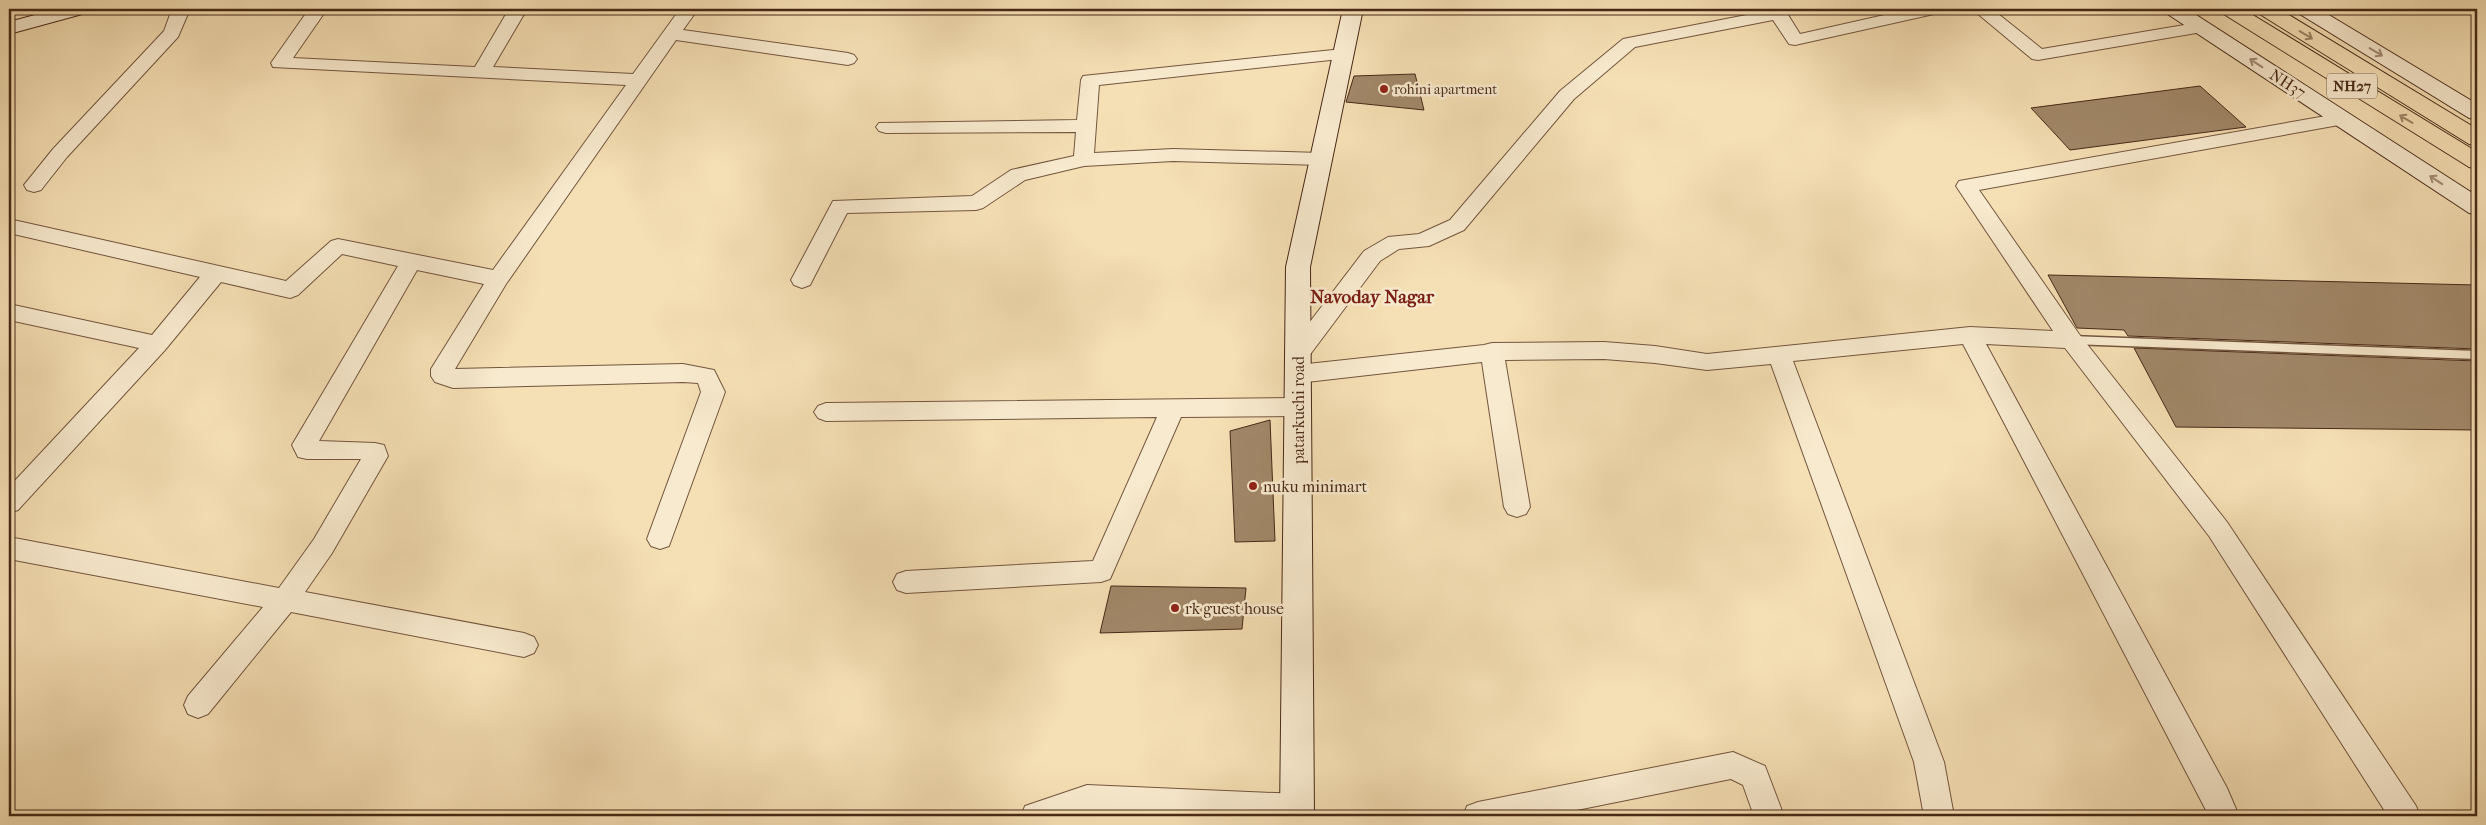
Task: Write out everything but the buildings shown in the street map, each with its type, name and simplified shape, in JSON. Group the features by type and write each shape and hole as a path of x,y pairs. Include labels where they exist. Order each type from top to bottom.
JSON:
{"highway":[{"name":"NH27","path":"2229,9 2477,162"},
{"name":"NH27","path":"2265,9 2477,139"}],"street":[{"path":"9,28 79,9"},
{"path":"34,185 60,154 172,33 180,9"},
{"path":"318,9 280,63 638,80"},
{"path":"480,73 518,9"},
{"path":"660,538 713,392 706,376 683,373 453,379 443,376 442,369 498,278 688,9"},
{"name":"patarkuchi road","path":"1297,812 1298,267 1353,9"},
{"path":"1298,364 1372,256 1395,242 1422,241 1457,225 1567,95 1629,43 1777,12 1795,40 1934,9"},
{"path":"1981,9 2038,55 2202,28"},
{"name":"NH37","path":"2173,9 2477,207"},
{"path":"2305,9 2477,113"},
{"path":"672,34 848,59"},
{"path":"1084,160 1090,80 1343,54"},
{"path":"2343,119 1966,186 2071,340 2218,529 2405,816"},
{"path":"886,127 1086,126"},
{"path":"802,280 840,206 976,203 1018,175 1084,160 1173,155 1321,160"},
{"path":"9,226 290,290 338,246 498,278"},
{"path":"198,705 285,600 323,546 376,456 375,452 366,450 307,450 304,445 411,261"},
{"path":"9,503 157,344 215,274"},
{"path":"9,312 157,344"},
{"path":"1298,364 1492,351 1583,349 1666,354 1708,362 1970,335 2071,340"},
{"path":"1970,335 2224,816"},
{"path":"1492,351 1517,507"},
{"path":"1778,355 1929,762 1938,816"},
{"path":"826,412 1298,407"},
{"path":"906,582 1101,571 1173,408"},
{"path":"11,551 524,645"},
{"path":"1478,816 1733,765 1755,776 1769,816"},
{"path":"1036,816 1087,799 1297,812"}],"lane":[{"path":"2071,340 2477,355"}],"place":[{"name":"rohini apartment","path":"1384,89"},
{"name":"nuku minimart","path":"1253,486"},
{"name":"rk guest house","path":"1175,608"}],"district":[{"name":"Navoday Nagar","path":"1372,296"}]}
